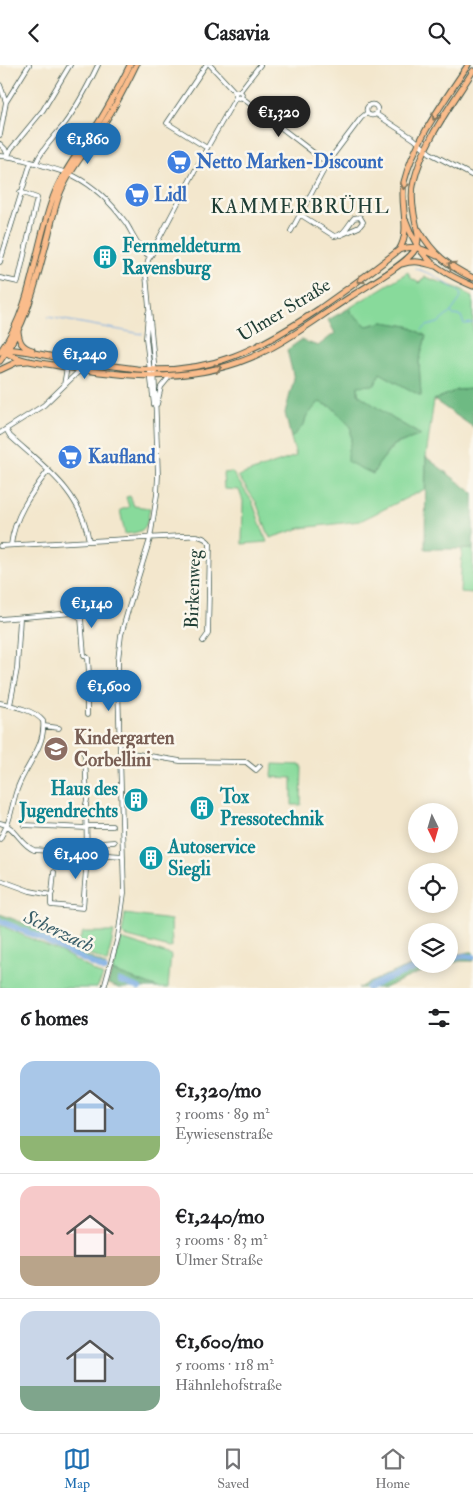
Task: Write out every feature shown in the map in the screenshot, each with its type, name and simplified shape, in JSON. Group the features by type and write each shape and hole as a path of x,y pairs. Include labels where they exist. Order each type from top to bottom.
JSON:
{"main road":[{"path":"4,350 18,333 31,298 56,205 68,174 130,65"},
{"path":"0,361 21,313 50,205 57,188 103,126 136,65"},
{"path":"398,250 403,244 405,236 402,193 404,182 419,143 467,66"},
{"path":"437,256 418,227 414,217 412,193 420,160 425,149 473,71"},
{"path":"404,216 416,247 438,268"},
{"path":"416,247 418,227"},
{"path":"416,247 437,256 473,278"},
{"name":"Ulmer Straße","path":"4,350 85,363 152,370 209,364 247,352 263,344 343,293 398,250 416,247"},
{"name":"Ulmer Straße","path":"4,350 11,355 31,361 83,370 152,376 191,374 211,370 250,358 297,332 397,267 410,256 416,247"},
{"path":"397,267 417,261 438,268 453,277 473,285"},
{"path":"18,333 24,347 44,355"},
{"path":"0,370 17,362 31,361"}],"street":[{"path":"0,135 6,103 29,65"},
{"path":"8,156 11,149 44,110 70,65"},
{"path":"36,163 40,152 62,126 79,101 98,65"},
{"path":"207,148 168,123 208,65 242,94 242,97 322,159 330,159 361,118 367,113 367,108 372,105 377,109 376,114"},
{"path":"104,988 120,929 123,899 118,684 120,645 128,607 150,539 157,494 156,429 146,275 149,253 236,97 234,95 260,65"},
{"path":"0,85 6,103"},
{"path":"236,97 242,97"},
{"path":"367,113 372,116 376,114 425,149 473,176"},
{"path":"0,144 8,156"},
{"path":"0,156 8,156 36,163 68,174 87,184 116,210 149,253"},
{"path":"291,231 325,168 326,160"},
{"path":"0,262 20,192 31,162"},
{"path":"0,278 18,282 22,266 37,198 20,192"},
{"path":"301,215 334,236 341,235 359,227 363,222 360,217 354,218 341,235"},
{"path":"63,387 68,367"},
{"path":"0,433 44,405 77,373 83,370"},
{"path":"155,411 161,387 170,376"},
{"path":"6,429 10,436 61,483 80,509 89,541"},
{"path":"11,545 16,525 28,500 48,471"},
{"name":"Birkenweg","path":"150,539 191,536 207,539 210,544 208,634 203,641"},
{"path":"0,546 150,539"},
{"path":"0,619 73,613 81,618 84,655 88,658 90,690 87,694 87,715"},
{"path":"10,705 18,669 20,618"},
{"path":"0,703 37,716 43,721 44,726 41,742 15,793 7,825 0,839"},
{"path":"44,726 59,728"},
{"path":"54,872 51,905 83,907 87,853 85,777 87,773 85,755 82,749"},
{"path":"120,751 180,761 246,762 256,770 260,766"},
{"path":"0,823 7,825 26,846 32,849 123,856"},
{"path":"24,825 112,826"},
{"path":"86,844 114,842"},
{"path":"0,880 30,891 51,895"}],"green space":[{"path":"408,272 411,278 419,283 425,277 463,290 473,298 473,389 457,390 434,400 426,457 425,489 360,521 301,528 270,538 256,502 238,476 296,456 291,438 304,425 306,417 319,402 332,407 351,427 351,441 348,450 373,474 394,445 421,435 392,418 358,394 358,385 380,373 421,396 419,362 426,336 408,326 383,322 367,326 350,312 351,307"},
{"path":"351,307 350,312 367,326 383,322 408,326 426,336 419,362 421,396 380,373 375,385 358,386 358,394 392,418 421,435 393,445 373,474 348,462 351,427 332,407 319,402 306,417 304,425 291,438 285,413 294,379 287,350 301,340 318,346 335,333 328,320"},
{"path":"473,389 473,427 434,400 457,390"},
{"path":"426,457 473,493 473,549 425,549"},
{"path":"232,472 252,501 267,542 242,544 243,501 239,490 224,489 223,473"},
{"path":"130,496 134,506 150,508 148,520 144,528 138,532 125,534 120,510 129,507 126,497"},
{"path":"462,549 473,549 473,593 460,592"},
{"path":"273,764 302,765 301,805 292,805 292,778 272,777"},
{"path":"0,914 35,927 106,966 104,971 52,944 0,922"},
{"path":"125,914 171,920 172,947 124,936 122,934"},
{"path":"0,925 63,953 103,976 97,988 0,988"},
{"path":"83,932 114,932 107,963 76,947"},
{"path":"121,939 171,955 168,988 158,988 112,971"},
{"path":"473,952 473,961 458,962 458,954"},
{"path":"408,967 408,973 418,973 384,988 358,988"},
{"path":"112,971 158,988 119,988 108,984"}],"waterway":[{"path":"415,268 433,275 460,292 461,298 451,312 453,315 461,316 464,324 473,323"},
{"path":"422,330 427,326 438,323 451,312"},
{"path":"48,317 142,334"},
{"name":"Scherzach","path":"0,921 41,938 105,970"},
{"name":"Scherzach","path":"458,957 473,957"},
{"name":"Scherzach","path":"368,988 408,971"},
{"name":"Scherzach","path":"120,981 139,988"}],"place":[{"name":"Netto Marken-Discount","path":"179,162"},
{"name":"Lidl","path":"137,195"},
{"name":"Fernmeldeturm Ravensburg","path":"105,257"},
{"name":"Kaufland","path":"70,457"},
{"name":"Kindergarten Corbellini","path":"56,749"},
{"name":"Haus des Jugendrechts","path":"136,800"},
{"name":"Tox Pressotechnik","path":"202,808"},
{"name":"Autoservice Siegli","path":"151,858"}],"district":[{"name":"KAMMERBRÜHL","path":"300,206"}]}
